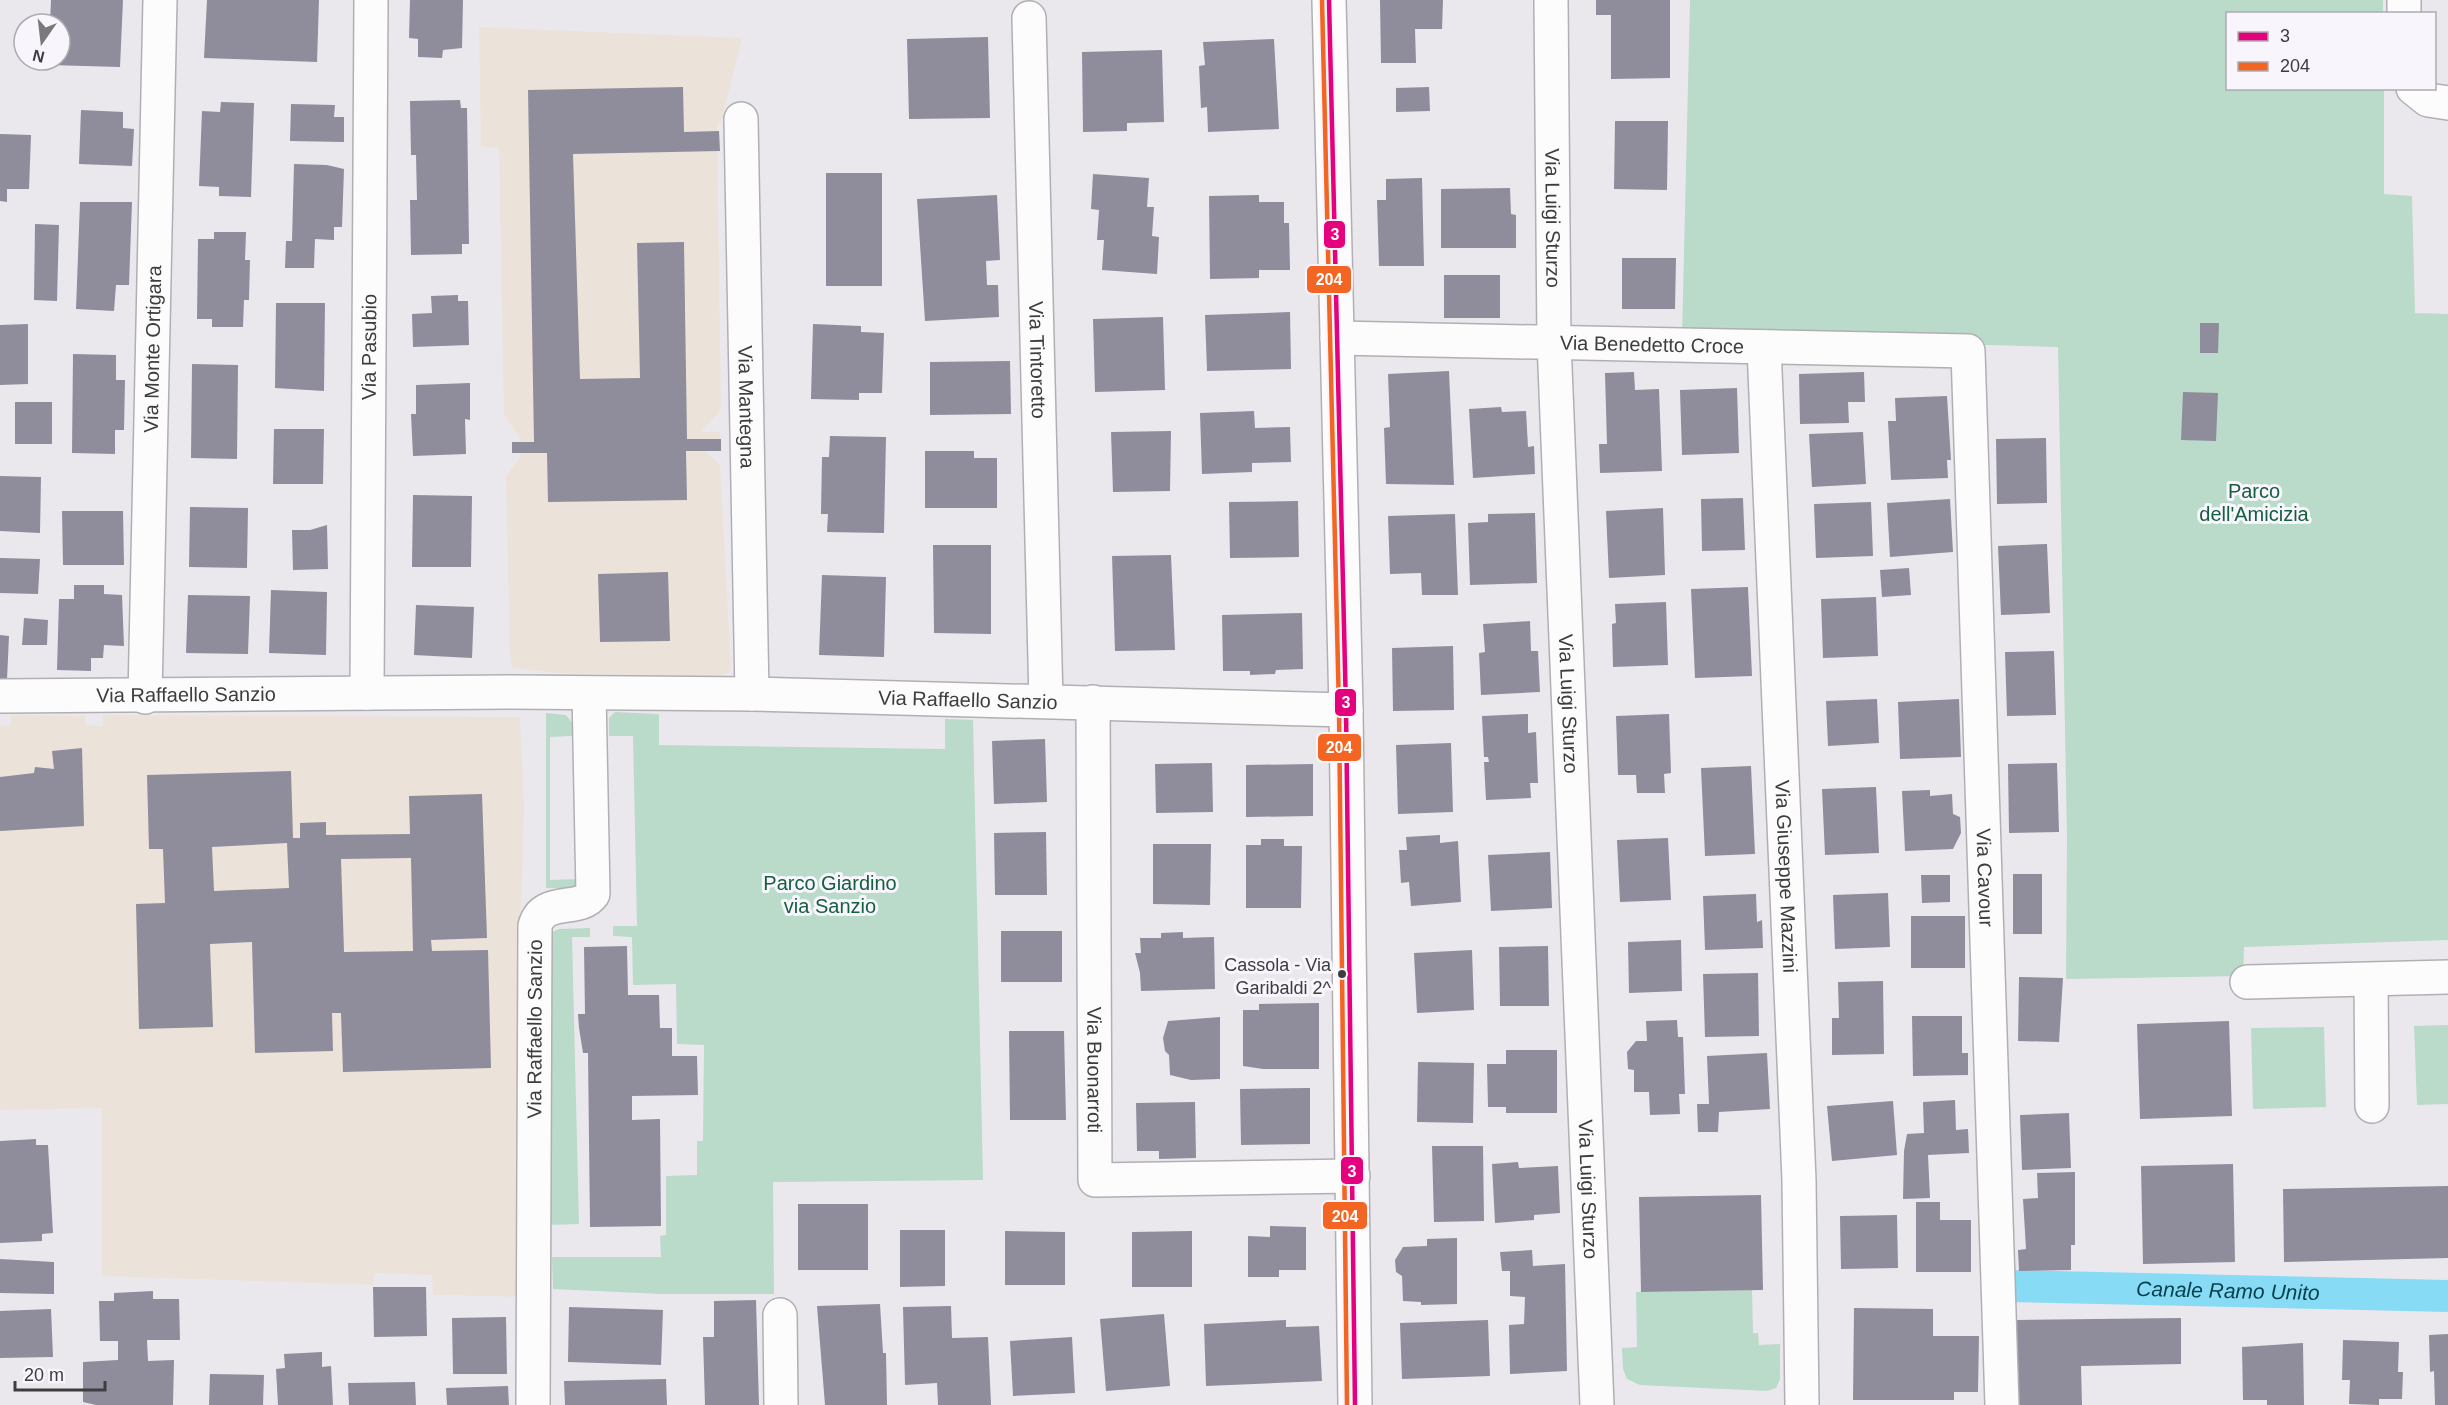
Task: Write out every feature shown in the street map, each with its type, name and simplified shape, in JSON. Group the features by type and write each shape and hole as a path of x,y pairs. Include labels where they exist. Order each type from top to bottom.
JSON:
{"street":[{"name":"Via Monte Ortigara","path":"145,697 160,0"},
{"name":"Via Pasubio","path":"367,693 371,0"},
{"path":"1329,0 1346,710 1355,1405"},
{"name":"Via Luigi Sturzo","path":"1551,0 1554,342 1597,1405"},
{"name":"Via Tintoretto","path":"1029,18 1046,701"},
{"path":"2416,90 2428,100 2448,103"},
{"name":"Via Mantegna","path":"741,119 752,694"},
{"name":"Via Benedetto Croce","path":"1337,338 1968,351"},
{"name":"Via Giuseppe Mazzini","path":"1764,347 1799,1180 1802,1405"},
{"name":"Via Cavour","path":"1968,351 2002,1405"},
{"name":"Via Raffaello Sanzio","path":"0,696 145,697 367,693 752,694 1346,710"},
{"name":"Via Raffaello Sanzio","path":"533,1405 535,926 537,920 549,909 590,899 593,894 589,693"},
{"name":"Via Buonarroti","path":"1092,702 1095,1180 1353,1176"},
{"path":"2247,982 2448,977"},
{"path":"2371,980 2372,1106"},
{"path":"780,1316 781,1405"}],"shaded area":[{"path":"479,27 742,38 721,123 717,123 721,410 700,432 720,432 720,445 700,446 720,465 731,670 720,677 556,673 512,668 506,477 522,454 512,453 512,442 522,441 504,415 499,148 481,147"},
{"path":"11,715 85,716 85,725 103,726 103,715 520,717 524,807 520,944 528,1297 433,1295 432,1275 374,1273 373,1285 102,1276 102,1108 0,1110 0,726 11,725"}],"green space":[{"name":"Parco dell'Amicizia","path":"1690,0 2383,0 2383,12 2226,12 2226,90 2384,90 2384,194 2412,196 2415,313 2448,314 2448,940 2244,947 2243,976 2066,979 2067,839 2058,347 1682,337"},
{"name":"Parco Giardino via Sanzio","path":"615,712 659,714 659,745 945,749 945,719 973,720 983,1180 773,1182 774,1294 661,1294 553,1289 552,1257 661,1257 660,1236 666,1235 666,1176 697,1175 697,1141 703,1141 704,1045 677,1044 676,984 633,985 632,937 613,936 613,926 637,926 633,736 609,736 609,718"},
{"path":"546,713 566,715 573,724 573,736 550,737 550,880 580,879 579,888 546,888"},
{"path":"590,928 590,937 572,937 579,1224 547,1225 548,934 559,929"},
{"path":"2448,1025 2448,1104 2417,1105 2414,1026"},
{"path":"2324,1027 2326,1107 2253,1109 2251,1028"},
{"path":"1752,1290 1753,1333 1758,1333 1759,1345 1780,1344 1780,1379 1776,1388 1767,1391 1640,1385 1627,1379 1623,1369 1622,1348 1637,1347 1636,1292"}],"building":[{"path":"51,0 123,0 120,67 72,66 72,12 50,12"},
{"path":"207,0 319,0 317,62 204,58"},
{"path":"410,0 463,0 462,48 443,50 442,58 418,57 418,39 409,38"},
{"path":"1380,0 1443,0 1442,29 1415,29 1416,63 1381,63"},
{"path":"1596,0 1670,0 1670,78 1611,79 1611,15 1596,15"},
{"path":"988,37 990,118 909,119 907,39"},
{"path":"1274,39 1279,129 1208,132 1207,107 1201,108 1199,66 1205,65 1203,42"},
{"path":"1162,50 1164,122 1127,123 1127,131 1083,132 1082,52"},
{"path":"683,87 684,132 719,131 720,151 573,154 580,379 640,378 637,243 684,242 687,439 721,439 721,451 686,451 687,500 548,502 547,453 512,453 512,442 534,442 528,90"},
{"path":"1429,87 1430,111 1396,112 1396,88"},
{"path":"460,100 461,108 467,108 469,244 462,244 462,254 411,255 410,200 417,200 416,155 411,155 410,101"},
{"path":"221,102 254,103 251,197 219,196 219,187 199,186 202,111 220,112"},
{"path":"291,104 335,105 334,117 344,117 344,142 290,141"},
{"path":"81,110 123,112 123,128 134,129 132,166 79,164"},
{"path":"1615,121 1668,121 1667,190 1614,189"},
{"path":"0,134 31,135 29,189 7,189 7,202 0,201"},
{"path":"294,164 327,165 344,169 342,227 334,227 334,240 315,239 314,268 285,268 286,241 292,241"},
{"path":"826,173 882,173 882,286 826,286"},
{"path":"1093,174 1149,178 1147,207 1154,207 1152,236 1159,237 1157,274 1102,270 1104,240 1097,240 1099,210 1091,209"},
{"path":"1422,178 1424,266 1379,266 1377,200 1386,200 1386,179"},
{"path":"1510,188 1511,214 1516,215 1516,248 1441,248 1441,189"},
{"path":"997,195 1000,260 986,261 987,285 998,285 999,317 925,321 917,199"},
{"path":"1259,195 1259,202 1284,202 1284,223 1289,223 1290,270 1259,270 1259,278 1210,279 1209,196"},
{"path":"80,202 132,202 129,285 116,285 114,311 76,309"},
{"path":"35,224 59,225 57,301 34,300"},
{"path":"214,232 246,232 245,260 250,260 249,300 244,300 243,327 212,327 212,319 197,319 198,239 214,239"},
{"path":"1622,258 1676,258 1675,309 1622,309"},
{"path":"1444,275 1500,275 1500,318 1444,318"},
{"path":"458,295 458,301 468,301 469,345 413,347 412,314 432,313 431,296"},
{"path":"276,303 325,303 324,391 275,388"},
{"path":"1290,312 1291,369 1207,371 1205,315"},
{"path":"1163,317 1165,390 1095,392 1093,319"},
{"path":"2200,323 2219,323 2218,353 2200,353"},
{"path":"28,324 28,384 0,385 0,325"},
{"path":"813,324 861,326 861,332 884,333 882,393 859,393 859,400 811,399"},
{"path":"73,354 116,355 116,380 125,380 124,430 115,430 115,454 72,453"},
{"path":"1010,361 1011,414 930,415 930,362"},
{"path":"192,364 238,365 237,459 191,458"},
{"path":"1449,371 1454,485 1386,484 1384,428 1390,427 1388,374"},
{"path":"1634,372 1635,390 1659,389 1662,471 1600,473 1599,444 1607,444 1605,373"},
{"path":"1864,372 1865,402 1848,402 1849,423 1800,424 1799,374"},
{"path":"470,383 470,420 465,419 466,454 413,456 411,414 416,414 416,385"},
{"path":"1737,388 1739,453 1682,455 1680,390"},
{"path":"2183,392 2218,393 2216,441 2181,440"},
{"path":"1947,396 1951,460 1947,460 1948,478 1891,480 1888,421 1896,421 1895,398"},
{"path":"15,402 52,402 52,444 15,444"},
{"path":"1501,407 1502,412 1526,411 1528,447 1534,446 1535,474 1473,478 1469,409"},
{"path":"1254,411 1255,428 1290,427 1291,462 1252,463 1252,472 1202,474 1200,413"},
{"path":"274,429 324,429 323,484 273,484"},
{"path":"1171,431 1170,491 1113,492 1111,432"},
{"path":"1863,432 1866,484 1812,487 1809,434"},
{"path":"830,436 886,437 884,533 827,532 828,514 821,514 822,457 829,457"},
{"path":"2046,438 2047,503 1997,504 1996,439"},
{"path":"925,451 974,451 974,458 997,458 997,508 925,508"},
{"path":"0,476 41,477 40,533 0,531"},
{"path":"413,495 472,496 471,567 412,567"},
{"path":"1743,498 1745,550 1702,551 1701,499"},
{"path":"1950,499 1953,552 1890,557 1887,503"},
{"path":"1298,501 1299,557 1230,558 1229,502"},
{"path":"1871,502 1873,556 1816,558 1814,504"},
{"path":"190,507 248,508 247,568 189,567"},
{"path":"1663,508 1665,575 1609,578 1606,511"},
{"path":"62,511 123,511 124,565 63,565"},
{"path":"1535,513 1537,583 1470,585 1468,523 1488,522 1488,514"},
{"path":"1455,514 1458,595 1422,595 1421,573 1390,574 1388,516"},
{"path":"327,525 328,569 293,570 292,530 310,530"},
{"path":"2047,544 2050,613 2001,615 1998,546"},
{"path":"933,545 991,545 991,634 934,633"},
{"path":"1171,555 1175,650 1115,651 1112,556"},
{"path":"0,558 40,559 38,594 0,593"},
{"path":"1909,568 1911,595 1882,597 1880,570"},
{"path":"668,572 670,641 600,642 598,574"},
{"path":"822,575 886,577 884,657 819,655"},
{"path":"74,585 104,585 104,594 122,595 124,646 104,645 103,658 91,658 91,671 57,670 59,599 74,599"},
{"path":"1748,587 1752,676 1695,678 1691,589"},
{"path":"271,590 327,592 326,655 269,653"},
{"path":"188,595 250,596 248,654 186,653"},
{"path":"1876,597 1878,656 1823,658 1821,599"},
{"path":"1666,602 1668,665 1613,667 1612,624 1616,623 1615,604"},
{"path":"416,605 474,607 472,658 414,655"},
{"path":"1302,613 1303,669 1276,670 1275,674 1250,675 1250,671 1223,671 1222,615"},
{"path":"24,618 48,620 47,645 22,645"},
{"path":"1530,621 1531,651 1538,651 1540,692 1481,695 1479,653 1485,652 1483,624"},
{"path":"0,635 9,636 7,680 0,680"},
{"path":"1453,646 1454,710 1393,711 1392,648"},
{"path":"2054,651 2056,715 2007,716 2005,652"},
{"path":"1877,699 1879,743 1828,746 1826,701"},
{"path":"1959,699 1961,757 1900,759 1898,702"},
{"path":"1528,714 1528,733 1536,732 1538,783 1530,783 1531,798 1486,800 1484,762 1489,762 1488,757 1484,757 1482,716"},
{"path":"1669,714 1671,773 1664,774 1665,793 1637,793 1636,775 1618,775 1616,716"},
{"path":"1045,739 1047,802 994,804 992,741"},
{"path":"1451,743 1453,812 1398,814 1396,745"},
{"path":"82,748 84,826 0,831 0,777 34,773 35,767 54,769 52,751"},
{"path":"1212,763 1213,812 1156,813 1155,764"},
{"path":"2057,763 2059,832 2009,833 2008,764"},
{"path":"1313,764 1313,816 1246,817 1246,765"},
{"path":"1751,766 1755,854 1705,856 1701,768"},
{"path":"291,771 293,838 300,838 300,823 326,822 326,835 410,834 409,796 482,794 487,938 431,940 432,951 488,950 491,1068 343,1072 341,1013 332,1013 333,1051 255,1053 252,942 210,944 213,1027 139,1029 136,904 165,903 163,849 149,849 147,775","holes":["287,843 289,888 214,891 212,847","411,858 413,951 344,952 341,859"]},
{"path":"1876,787 1879,853 1825,855 1822,789"},
{"path":"1930,790 1930,796 1952,794 1953,814 1960,817 1961,833 1953,849 1905,851 1902,791"},
{"path":"1046,832 1047,895 995,895 994,833"},
{"path":"1440,835 1440,843 1458,841 1461,902 1411,906 1409,882 1401,883 1399,850 1407,850 1406,837"},
{"path":"1668,838 1671,900 1620,902 1617,840"},
{"path":"1261,839 1284,839 1284,846 1302,846 1301,908 1246,908 1246,845 1261,845"},
{"path":"1153,844 1211,844 1210,905 1153,904"},
{"path":"1550,852 1552,908 1491,911 1488,855"},
{"path":"2013,874 2042,874 2042,934 2013,934"},
{"path":"1921,875 1950,875 1950,902 1922,903"},
{"path":"1888,893 1890,947 1835,949 1833,895"},
{"path":"1756,894 1757,922 1762,920 1763,948 1705,950 1703,896"},
{"path":"1911,916 1965,916 1965,968 1911,968"},
{"path":"1001,931 1062,931 1062,982 1001,982"},
{"path":"1183,932 1183,938 1214,937 1215,989 1141,991 1140,973 1135,953 1141,953 1140,938 1161,938 1161,933"},
{"path":"1681,940 1682,991 1629,993 1628,942"},
{"path":"627,946 628,995 659,995 660,1028 672,1028 672,1056 697,1056 698,1095 632,1096 632,1120 660,1119 661,1226 590,1227 588,1053 583,1053 578,1014 585,1014 584,947"},
{"path":"1548,946 1549,1006 1500,1006 1499,947"},
{"path":"1472,950 1474,1010 1417,1013 1414,953"},
{"path":"1758,973 1759,1036 1705,1037 1703,974"},
{"path":"2019,977 2063,978 2059,1042 2018,1041"},
{"path":"1883,981 1884,1054 1832,1055 1832,1018 1839,1018 1838,982"},
{"path":"1319,1003 1319,1069 1263,1069 1243,1066 1243,1010 1259,1010 1259,1004"},
{"path":"1912,1016 1962,1016 1962,1053 1968,1053 1968,1075 1913,1076"},
{"path":"1220,1017 1220,1079 1191,1080 1170,1075 1169,1055 1165,1051 1163,1038 1168,1021"},
{"path":"1677,1020 1678,1037 1683,1037 1685,1094 1679,1094 1680,1114 1650,1115 1649,1092 1634,1092 1634,1070 1628,1069 1627,1052 1636,1041 1647,1041 1646,1021"},
{"path":"2229,1021 2232,1116 2140,1119 2137,1024"},
{"path":"1009,1031 1064,1031 1066,1120 1010,1120"},
{"path":"1506,1050 1557,1050 1557,1113 1506,1113 1506,1107 1488,1107 1487,1064 1506,1064"},
{"path":"1767,1053 1770,1109 1719,1112 1718,1132 1698,1132 1697,1104 1709,1104 1707,1056"},
{"path":"1418,1062 1474,1063 1473,1123 1417,1122"},
{"path":"1310,1088 1310,1144 1241,1145 1240,1089"},
{"path":"1955,1100 1956,1130 1968,1129 1969,1153 1928,1155 1930,1198 1903,1199 1904,1151 1907,1134 1924,1133 1923,1102"},
{"path":"1893,1101 1897,1155 1832,1161 1827,1106"},
{"path":"1195,1102 1196,1158 1159,1159 1159,1151 1137,1151 1136,1103"},
{"path":"2069,1113 2071,1168 2022,1170 2020,1115"},
{"path":"36,1139 36,1145 48,1145 53,1233 42,1234 42,1241 0,1243 0,1141"},
{"path":"1432,1146 1483,1146 1484,1221 1434,1222"},
{"path":"1518,1162 1519,1168 1558,1166 1560,1213 1534,1215 1534,1220 1495,1223 1492,1164"},
{"path":"2233,1164 2235,1262 2143,1264 2141,1166"},
{"path":"2075,1172 2075,1245 2071,1245 2071,1270 2019,1271 2018,1250 2026,1249 2023,1199 2038,1198 2037,1173"},
{"path":"2448,1186 2448,1258 2284,1262 2283,1189"},
{"path":"1761,1195 1763,1290 1641,1292 1639,1197"},
{"path":"1916,1202 1940,1202 1940,1220 1971,1220 1971,1272 1916,1272"},
{"path":"798,1204 868,1204 868,1270 798,1270"},
{"path":"1897,1215 1898,1268 1841,1269 1840,1216"},
{"path":"1270,1226 1306,1227 1306,1270 1279,1270 1279,1277 1248,1277 1248,1236 1270,1237"},
{"path":"900,1230 945,1230 945,1286 900,1287"},
{"path":"1005,1231 1065,1232 1065,1285 1005,1285"},
{"path":"1192,1231 1192,1287 1132,1287 1132,1232"},
{"path":"1457,1238 1457,1304 1421,1305 1421,1302 1403,1301 1402,1276 1396,1272 1395,1260 1403,1247 1427,1246 1427,1239"},
{"path":"1532,1250 1533,1266 1565,1264 1567,1371 1510,1374 1509,1325 1524,1324 1525,1297 1510,1296 1510,1271 1502,1271 1500,1252"},
{"path":"0,1259 54,1262 54,1294 0,1293"},
{"path":"373,1287 426,1287 427,1336 374,1337"},
{"path":"153,1291 153,1299 179,1299 180,1340 147,1340 148,1361 174,1360 173,1405 96,1405 83,1402 83,1362 118,1360 118,1341 100,1341 99,1301 114,1301 114,1293"},
{"path":"756,1300 759,1405 705,1405 703,1337 714,1337 714,1301"},
{"path":"880,1304 883,1353 886,1353 887,1405 825,1405 817,1306"},
{"path":"951,1306 952,1338 988,1337 991,1405 938,1405 937,1383 905,1385 903,1307"},
{"path":"569,1307 663,1310 661,1365 568,1362"},
{"path":"1854,1308 1933,1309 1933,1336 1979,1336 1978,1392 1954,1392 1954,1400 1853,1400"},
{"path":"51,1309 53,1357 0,1358 0,1311"},
{"path":"1164,1314 1170,1386 1106,1391 1100,1319"},
{"path":"506,1317 507,1374 453,1374 452,1318"},
{"path":"2181,1318 2181,1364 2081,1366 2082,1405 2018,1405 2016,1320"},
{"path":"1286,1320 1286,1327 1319,1326 1322,1381 1206,1386 1204,1324"},
{"path":"1488,1320 1490,1376 1402,1379 1400,1323"},
{"path":"2448,1334 2448,1405 2435,1405 2434,1371 2430,1372 2429,1335"},
{"path":"1072,1337 1075,1393 1013,1396 1010,1341"},
{"path":"2343,1340 2399,1342 2398,1372 2403,1372 2402,1399 2379,1399 2379,1405 2349,1404 2350,1380 2342,1380"},
{"path":"2303,1343 2304,1405 2267,1405 2267,1400 2243,1400 2242,1347"},
{"path":"322,1352 322,1367 331,1366 333,1405 278,1405 276,1369 285,1368 284,1354"},
{"path":"210,1374 264,1375 263,1405 209,1405"},
{"path":"666,1379 667,1405 565,1405 564,1381"},
{"path":"415,1382 416,1405 349,1405 348,1383"},
{"path":"508,1386 509,1405 447,1405 446,1388"}],"waterway":[{"name":"Canale Ramo Unito","path":"2008,1286 2448,1296"}],"transit line":[{"name":"204","path":"1322,0 1339,710 1347,1405"},
{"name":"3","path":"1329,0 1346,710 1355,1405"}],"place":[{"name":"Cassola - Via Garibaldi 2^","path":"1342,974"}]}
